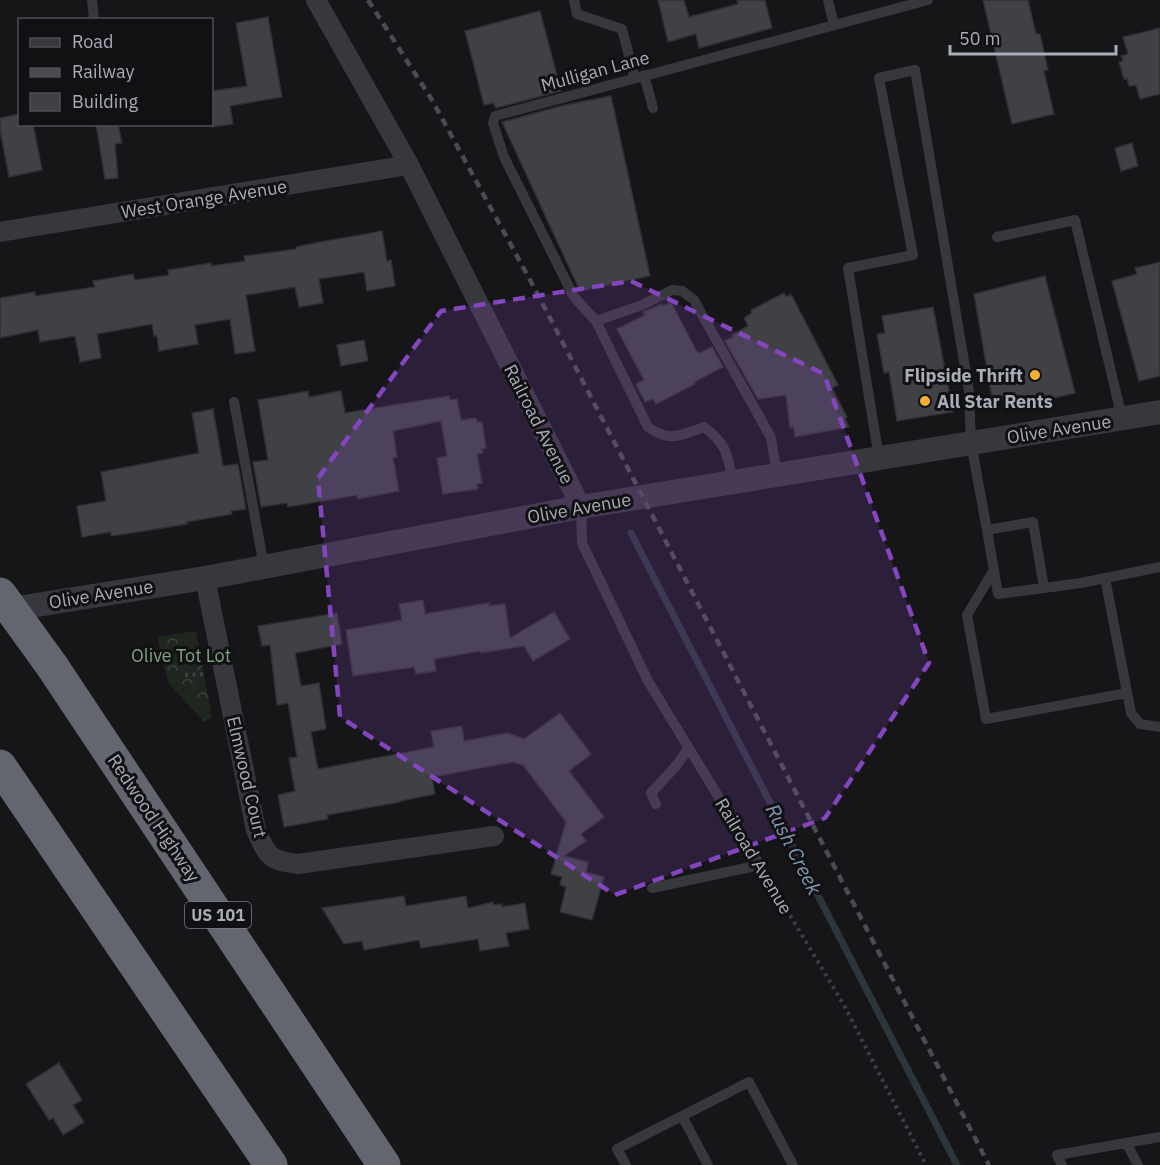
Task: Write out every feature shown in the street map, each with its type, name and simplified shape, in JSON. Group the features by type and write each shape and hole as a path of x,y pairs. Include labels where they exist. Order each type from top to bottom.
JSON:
{"highway":[{"name":"Redwood Highway","path":"0,594 52,666 384,1165"},
{"path":"0,766 271,1165"}],"street":[{"name":"Railroad Avenue","path":"316,0 409,165 581,507"},
{"name":"West Orange Avenue","path":"0,232 409,165"},
{"name":"Olive Avenue","path":"0,611 205,578 581,507 1160,412"},
{"name":"Elmwood Court","path":"205,578 256,831 266,853 279,862 298,864 494,836"}],"lane":[{"path":"92,0 94,18"},
{"path":"574,0 578,14 622,29 653,108"},
{"path":"828,0 834,25"},
{"name":"Mulligan Lane","path":"596,321 574,297 504,157 493,123 495,116 928,0"},
{"path":"879,458 848,268 913,255 879,78 915,70 969,391 971,443 998,594 1105,578 1160,567"},
{"path":"997,237 1075,219 1122,418"},
{"path":"733,482 726,449 704,427 674,438 658,434 648,427 596,321 642,305 672,290 682,291 694,300 768,431 777,475"},
{"path":"234,402 264,567"},
{"name":"Railroad Avenue","path":"581,507 582,543 648,681 760,865"},
{"path":"987,530 1033,522 1044,588"},
{"path":"994,570 967,615 986,719 1127,693"},
{"path":"1105,578 1131,712 1140,724 1160,727"},
{"path":"656,804 651,793 688,749"},
{"path":"652,888 760,865"},
{"path":"626,1165 617,1149 749,1082 793,1165"},
{"path":"682,1116 708,1165"},
{"path":"1062,1165 1057,1155 1160,1137"},
{"path":"1127,1144 1138,1165"}],"path":[{"name":"Railroad Avenue","path":"760,865 844,1005 926,1165"}],"highlighted area":[{"path":"631,281 824,374 929,663 825,818 615,895 340,717 318,478 441,311"}],"green space":[{"name":"Olive Tot Lot","path":"196,631 212,718 204,721 169,684 157,637"}],"building":[{"path":"658,0 684,0 689,17 738,4 737,0 765,0 772,28 699,48 696,34 668,42"},
{"path":"983,0 1028,0 1036,34 1040,34 1048,70 1044,71 1054,114 1012,124"},
{"path":"540,11 561,91 496,108 493,103 484,105 465,31"},
{"path":"268,17 282,97 230,106 233,124 212,127 213,91 247,86 236,23"},
{"path":"1160,28 1160,94 1140,99 1136,85 1129,86 1127,78 1124,79 1119,62 1123,61 1121,56 1128,54 1123,37"},
{"path":"611,96 650,276 580,291 502,122 565,105"},
{"path":"18,114 18,126 33,126 42,170 9,177 0,130 0,118"},
{"path":"96,126 118,126 122,143 115,144 118,178 105,179"},
{"path":"1132,143 1138,166 1121,171 1115,148"},
{"path":"382,231 387,261 391,260 395,286 367,291 364,272 319,279 323,303 299,307 295,287 246,295 255,351 235,354 230,319 195,325 198,344 159,351 157,336 154,336 152,324 97,334 101,358 80,362 75,336 40,342 38,330 0,338 0,298 35,292 35,296 95,287 93,281 133,274 135,280 169,275 168,270 211,263 211,266 245,261 244,256 296,249 296,247"},
{"path":"1160,262 1160,376 1139,381 1112,281 1137,274 1135,268"},
{"path":"1045,276 1075,393 1046,400 1039,395 1014,402 1013,399 993,404 974,294"},
{"path":"784,293 786,297 791,294 838,385 832,388 847,417 845,419 849,427 795,437 793,426 790,428 786,395 758,399 725,341 748,326 744,318 752,313 751,310"},
{"path":"671,302 697,352 700,353 712,347 723,367 656,404 653,399 645,402 636,384 644,380 617,329 645,315 643,312"},
{"path":"933,307 953,412 897,421 889,372 884,373 877,334 885,333 882,316"},
{"path":"364,340 368,361 341,366 337,345"},
{"path":"308,391 309,397 341,391 345,413 449,396 450,400 457,399 461,420 476,418 477,422 482,422 486,448 482,449 483,453 477,454 482,483 477,484 478,489 443,494 437,458 447,456 441,421 393,431 397,457 393,458 399,491 358,499 357,495 288,507 287,503 261,507 253,462 268,460 258,400"},
{"path":"213,409 223,466 238,464 246,509 231,511 232,514 187,522 187,524 111,536 111,532 82,537 77,506 106,501 101,472 199,453 192,413"},
{"path":"423,600 425,614 489,603 489,606 505,604 510,638 554,612 570,639 533,661 524,646 434,659 436,671 416,674 414,667 353,676 346,630 402,620 399,604"},
{"path":"337,613 342,644 295,653 301,686 319,683 326,729 311,732 318,769 434,747 431,731 462,726 464,741 507,733 524,739 560,713 591,754 569,771 604,817 581,834 586,841 564,856 588,862 586,872 604,877 592,920 560,912 566,887 560,885 562,877 551,874 566,822 523,765 512,762 432,777 435,794 327,815 328,819 284,827 278,795 295,791 289,758 297,757 288,703 277,705 270,645 262,646 258,626"},
{"path":"404,896 406,906 466,896 468,908 493,902 493,905 502,904 502,907 525,903 529,929 506,933 509,946 480,951 478,939 421,948 419,940 364,950 362,941 344,944 322,908"},
{"path":"59,1063 82,1100 73,1105 84,1122 63,1135 53,1118 49,1120 26,1084"}],"waterway":[{"name":"Rush Creek","path":"631,533 957,1165"}],"railway":[{"path":"368,0 432,100 536,291 989,1165"}],"place":[{"name":"Flipside Thrift","path":"1035,375"},
{"name":"All Star Rents","path":"925,401"}]}
